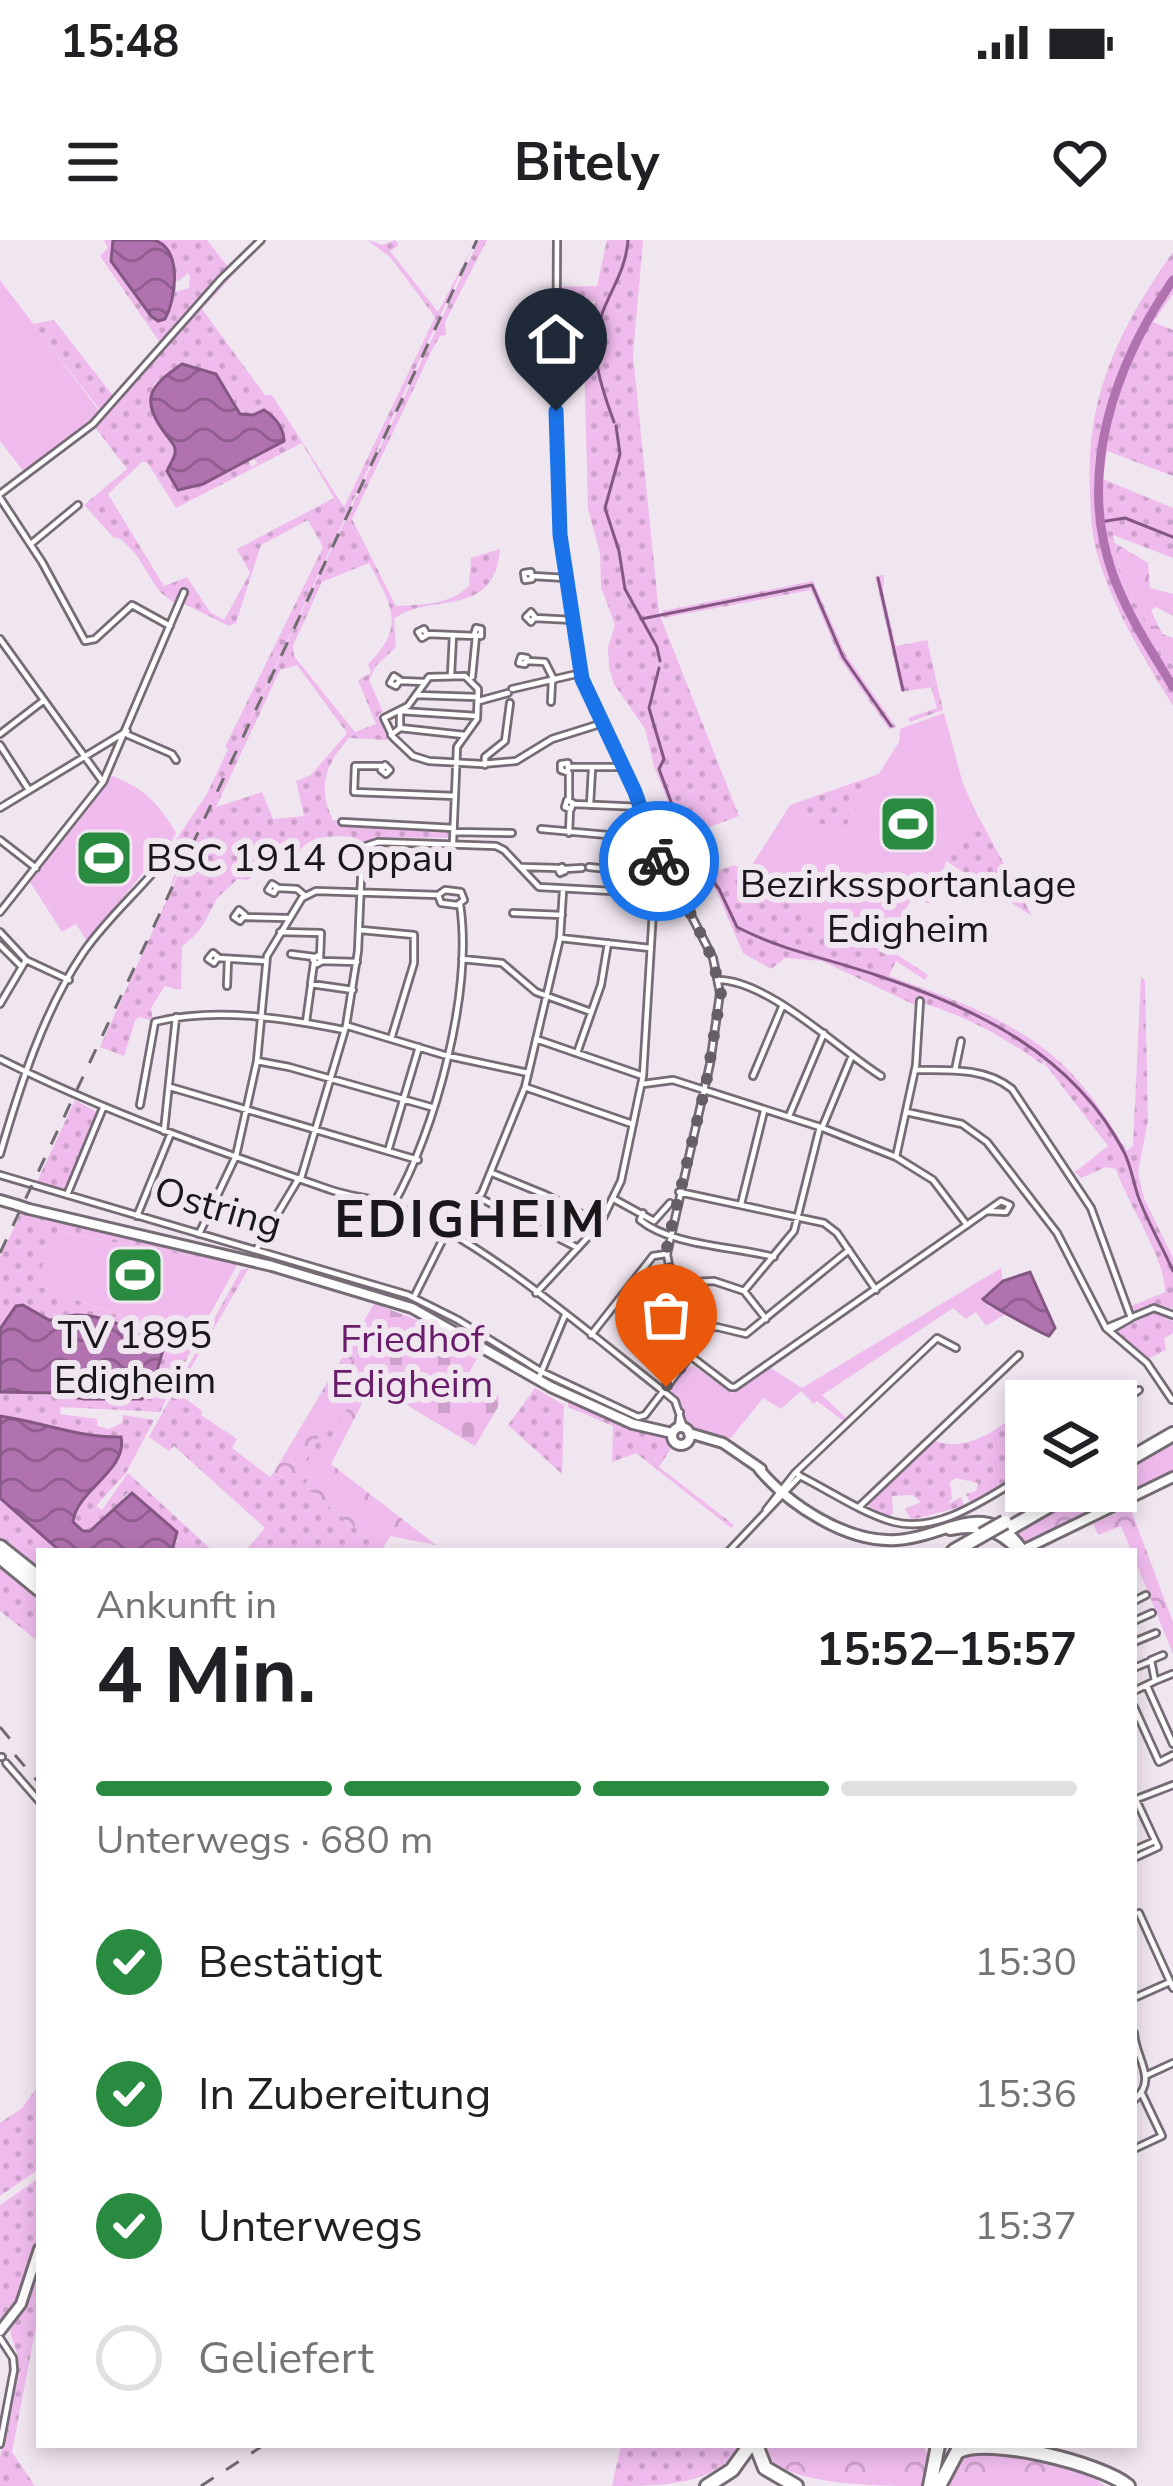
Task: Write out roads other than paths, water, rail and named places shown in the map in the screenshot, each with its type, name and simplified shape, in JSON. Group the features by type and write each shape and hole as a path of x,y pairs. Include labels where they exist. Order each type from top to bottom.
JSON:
{"highway":[{"path":"1137,1450 1173,1430"},
{"path":"974,1548 1028,1512"},
{"path":"961,1548 1035,1512"},
{"path":"0,1546 36,1576"},
{"path":"0,1558 36,1587"},
{"path":"706,2486 732,2470 750,2448"},
{"path":"755,2448 765,2468 796,2486"},
{"path":"928,2448 935,2485"},
{"path":"935,2485 941,2448"},
{"path":"935,2485 961,2449 972,2448"},
{"path":"1003,2448 1106,2471 1128,2486"},
{"path":"1090,2468 1108,2486"}],"street":[{"path":"170,626 132,605 94,639 85,641 0,496 101,416 261,240"},
{"path":"557,240 560,535 581,673 640,807 667,894"},
{"path":"30,544 78,505"},
{"path":"533,576 566,578"},
{"path":"0,912 103,782 184,592"},
{"path":"536,618 573,620"},
{"path":"428,634 476,636 472,679 477,716 457,744 453,844"},
{"path":"451,675 453,635"},
{"path":"0,640 103,782"},
{"path":"527,661 545,662 553,680 551,702"},
{"path":"416,695 478,699 581,673"},
{"path":"472,679 436,675 424,682 400,711 383,718 392,735 413,756 485,764 517,761 552,740 603,723"},
{"path":"400,682 424,682"},
{"path":"0,734 45,700"},
{"path":"485,764 485,758 505,741 509,703"},
{"path":"400,711 477,716"},
{"path":"400,711 400,728"},
{"path":"392,735 400,728 464,735"},
{"path":"0,808 126,733 176,760"},
{"path":"0,745 29,790"},
{"path":"397,766 355,766 354,792 455,796"},
{"path":"569,833 569,768 623,767"},
{"path":"590,805 592,768"},
{"path":"384,793 385,769"},
{"path":"571,804 640,807"},
{"path":"342,822 512,833"},
{"path":"541,829 652,839"},
{"path":"0,840 36,868"},
{"path":"256,1251 300,1178 332,1078 357,962 364,849 374,843 496,846 539,887 667,894 692,915 719,980 720,1006 667,1254 684,1351 733,1388 987,1211"},
{"path":"410,864 411,843"},
{"path":"361,866 440,867"},
{"path":"520,867 586,867 619,873 620,893"},
{"path":"413,1303 447,1234 479,1198 492,1173 525,1087 560,938 561,870"},
{"path":"0,1154 26,1072 83,952 152,874"},
{"path":"278,888 297,889 304,896"},
{"path":"199,1234 236,1156 256,1061 266,961 304,896 316,890 437,895 446,890 465,897 448,1055 418,1160 393,1205"},
{"path":"536,1293 600,1224 614,1199 628,1153 643,1080 654,894"},
{"path":"437,895 443,904 461,905"},
{"path":"513,913 562,915"},
{"path":"245,916 289,918"},
{"path":"359,930 414,934 414,964 392,1039"},
{"path":"0,932 24,964"},
{"path":"280,932 321,933 306,1022"},
{"path":"560,938 652,949"},
{"path":"577,1053 608,943"},
{"path":"0,944 24,964 69,980"},
{"path":"291,954 357,962"},
{"path":"218,958 266,961"},
{"path":"227,986 228,959"},
{"path":"460,959 506,965 536,992 591,1012"},
{"path":"0,1004 24,964"},
{"path":"719,980 745,985 824,1033 851,1058 881,1076"},
{"path":"311,984 353,990"},
{"path":"896,1157 915,1070 920,1000"},
{"path":"753,1076 782,1007"},
{"path":"140,1105 152,1024 176,1017 261,1018 346,1028 528,1073"},
{"path":"137,1216 167,1132 176,1017"},
{"path":"789,1116 824,1033"},
{"path":"535,1038 643,1080 673,1080 704,1089 896,1157 933,1180 967,1225"},
{"path":"955,1070 961,1041"},
{"path":"388,1151 418,1047"},
{"path":"744,1291 790,1236 821,1127 851,1058"},
{"path":"0,1059 103,1108 341,1193 393,1205 447,1234 536,1293 675,1401 681,1433"},
{"path":"256,1061 433,1107"},
{"path":"915,1070 955,1070 1002,1081 1018,1097 1090,1208 1132,1318"},
{"path":"525,1087 632,1124"},
{"path":"170,1088 418,1160"},
{"path":"67,1195 103,1108"},
{"path":"741,1204 764,1109"},
{"path":"906,1112 962,1124 983,1139 1057,1233 1107,1330 1148,1363 1172,1400"},
{"path":"492,1173 600,1224"},
{"name":"Ostring","path":"0,1175 413,1303 540,1376 638,1425 714,1439 784,1489"},
{"path":"679,1192 830,1226 876,1290"},
{"path":"479,1198 578,1248"},
{"path":"614,1199 654,1221"},
{"name":"Ostring","path":"0,1200 413,1303"},
{"path":"652,1230 670,1203"},
{"path":"643,1213 640,1220 668,1237 774,1257"},
{"path":"591,1335 668,1237"},
{"path":"677,1329 717,1327 746,1334 849,1250"},
{"path":"654,1255 667,1254"},
{"path":"671,1283 714,1281 744,1291 766,1319"},
{"path":"1107,1330 1159,1308 1173,1315"},
{"path":"540,1376 565,1315"},
{"path":"732,1548 798,1474 937,1338 956,1348"},
{"path":"860,1506 1018,1355"},
{"path":"663,1391 690,1356"},
{"name":"Ostring","path":"540,1376 638,1417 645,1415 663,1391"},
{"path":"798,1474 892,1522 923,1524 1005,1486"},
{"path":"1028,1548 1173,1477"},
{"path":"784,1489 857,1535 893,1546 972,1521 999,1531 1019,1548"},
{"path":"1137,1599 1146,1595"},
{"path":"1137,1620 1152,1613"},
{"path":"1137,1641 1156,1633"},
{"path":"1137,1666 1163,1655"},
{"path":"1151,1660 1155,1681"},
{"path":"1137,1690 1172,1674"},
{"path":"1147,1685 1173,1744"},
{"path":"1137,1716 1159,1762 1173,1755"},
{"path":"3,1759 36,1798"},
{"path":"1137,1801 1173,1785"},
{"path":"1137,1803 1158,1847 1137,1853"},
{"path":"1137,1997 1172,1985 1139,1912"},
{"path":"1137,2052 1147,2075 1137,2098"},
{"path":"1147,2075 1173,2063"},
{"path":"1137,2148 1162,2136 1142,2094"},
{"path":"0,2444 14,2370 0,2335 19,2309 36,2258"}],"water":[{"path":"113,240 154,240 170,253 174,288 165,319 151,316 111,261"},
{"path":"182,364 216,374 240,414 268,413 281,427 284,441 203,484 178,490 167,471 175,448 151,403 155,387"},
{"path":"1030,1272 1055,1328 1049,1336 983,1299 1003,1281"},
{"path":"23,1305 49,1320 77,1315 105,1320 161,1346 156,1374 142,1399 0,1392 0,1329 16,1306"},
{"path":"0,1416 121,1437 117,1460 83,1500 73,1522 90,1531 132,1493 177,1532 173,1548 57,1548 0,1498"}],"waterway":[{"path":"614,422 600,381 596,340 628,240"},
{"path":"1173,280 1119,383 1101,457 1099,496 1112,572 1173,687"},
{"path":"616,426 620,454 605,508 625,589 660,661"},
{"path":"1100,522 1125,518 1173,537"},
{"path":"878,578 903,690"},
{"path":"641,619 812,585 843,657 891,726"},
{"path":"659,668 649,708 664,759 659,769 688,848 719,889 737,927 950,1003 1018,1039 1049,1062 1078,1088 1124,1152 1173,1271"}],"railway":[{"path":"0,1253 477,240"},
{"path":"0,1727 16,1746"},
{"path":"15,1755 36,1780"},
{"path":"201,2486 259,2448"}],"place":[{"name":"Bezirkssportanlage Edigheim","path":"908,824"},
{"name":"BSC 1914 Oppau","path":"104,858"},
{"name":"TV 1895 Edigheim","path":"135,1275"}],"district":[{"name":"EDIGHEIM","path":"471,1220"}],"park label":[{"name":"Friedhof Edigheim","path":"412,1362"}]}
